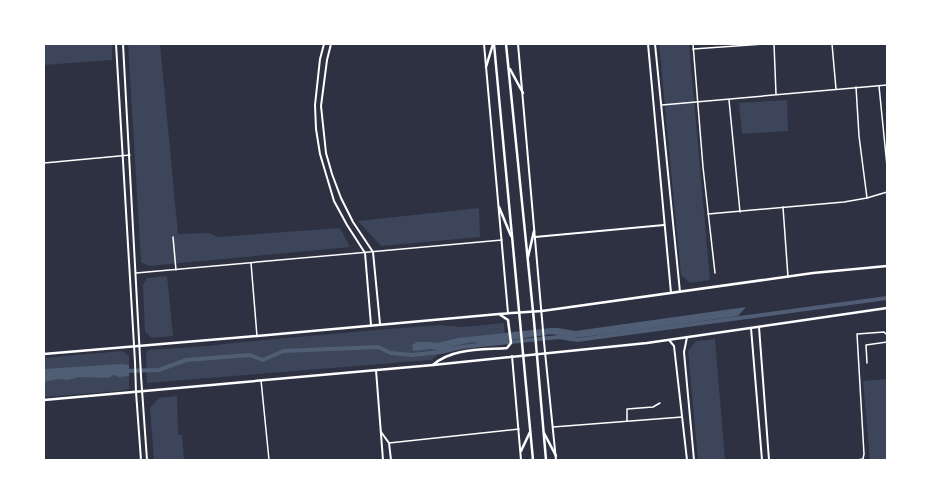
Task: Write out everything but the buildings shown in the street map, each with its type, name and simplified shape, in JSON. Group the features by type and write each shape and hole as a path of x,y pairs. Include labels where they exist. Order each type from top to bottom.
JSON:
{"main road":[{"path":"486,67 494,44"},
{"path":"494,44 533,460"},
{"path":"506,44 534,321 546,460"},
{"path":"509,68 523,93"},
{"path":"499,207 512,239"},
{"path":"528,260 534,231"},
{"path":"44,354 542,311 788,276 887,266"},
{"path":"44,400 546,354 669,340 887,308"},
{"path":"433,365 440,358 455,352 507,348 510,346 510,324 505,317 499,314"},
{"path":"520,451 530,431"},
{"path":"543,432 556,456"}],"street":[{"path":"116,44 141,460"},
{"path":"123,44 141,376 148,460"},
{"path":"324,44 320,58 315,105 316,128 320,154 334,201 365,253 371,325"},
{"path":"331,44 327,60 321,106 326,153 341,198 353,222 373,252 380,324"},
{"path":"484,44 508,313"},
{"path":"518,44 542,321 556,460"},
{"path":"648,44 671,293"},
{"path":"655,44 680,292"},
{"path":"693,44 708,214 715,273"},
{"path":"693,49 764,44"},
{"path":"774,44 776,94"},
{"path":"832,44 836,89"},
{"path":"879,85 887,166"},
{"path":"660,105 887,85"},
{"path":"856,87 859,136 867,198"},
{"path":"729,99 740,212"},
{"path":"44,163 130,155"},
{"path":"708,214 740,212 867,198 887,192"},
{"path":"783,207 788,276"},
{"path":"535,237 664,224"},
{"path":"173,237 176,270"},
{"path":"136,273 502,240"},
{"path":"251,263 257,336"},
{"path":"759,327 769,460"},
{"path":"751,328 762,460"},
{"path":"858,460 863,459 864,454 857,334 884,332 887,335"},
{"path":"687,337 684,352 694,460"},
{"path":"669,340 674,346 687,460"},
{"path":"867,363 866,346 887,342"},
{"path":"512,356 521,460"},
{"path":"376,370 383,460"},
{"path":"261,380 269,460"},
{"path":"627,421 627,410 653,407 660,404"},
{"path":"553,427 682,417"},
{"path":"389,443 518,429"},
{"path":"380,430 389,443 391,460"}],"shaded area":[{"path":"44,44 112,44 112,60 44,65"},
{"path":"128,44 160,44 178,234 209,233 218,237 340,228 350,247 149,266 141,262"},
{"path":"659,44 689,44 710,280 690,283 681,275"},
{"path":"787,100 788,131 742,134 739,103"},
{"path":"479,208 480,237 381,246 358,221"},
{"path":"167,276 173,336 152,338 145,332 143,285 147,278"},
{"path":"746,307 738,316 573,338 552,334 482,344 473,342 458,345 442,351 430,349 413,351 412,345 417,342 438,343 458,338 551,328 575,331"},
{"path":"504,323 505,342 440,353 431,360 147,383 146,353 148,350 439,325 463,327"},
{"path":"715,339 725,460 698,460 688,351 696,341"},
{"path":"122,351 129,356 129,389 44,397 44,358"},
{"path":"120,364 129,365 129,376 119,377 114,375 108,378 79,377 68,380 58,379 44,382 44,369"},
{"path":"887,379 887,460 870,460 863,381"},
{"path":"177,396 178,435 182,435 184,460 154,460 150,408 159,398"}],"waterway":[{"path":"124,371 159,370 186,360 250,355 263,360 283,351 378,347 391,353 412,355 441,352 461,347 559,337 577,340 887,298"}]}
